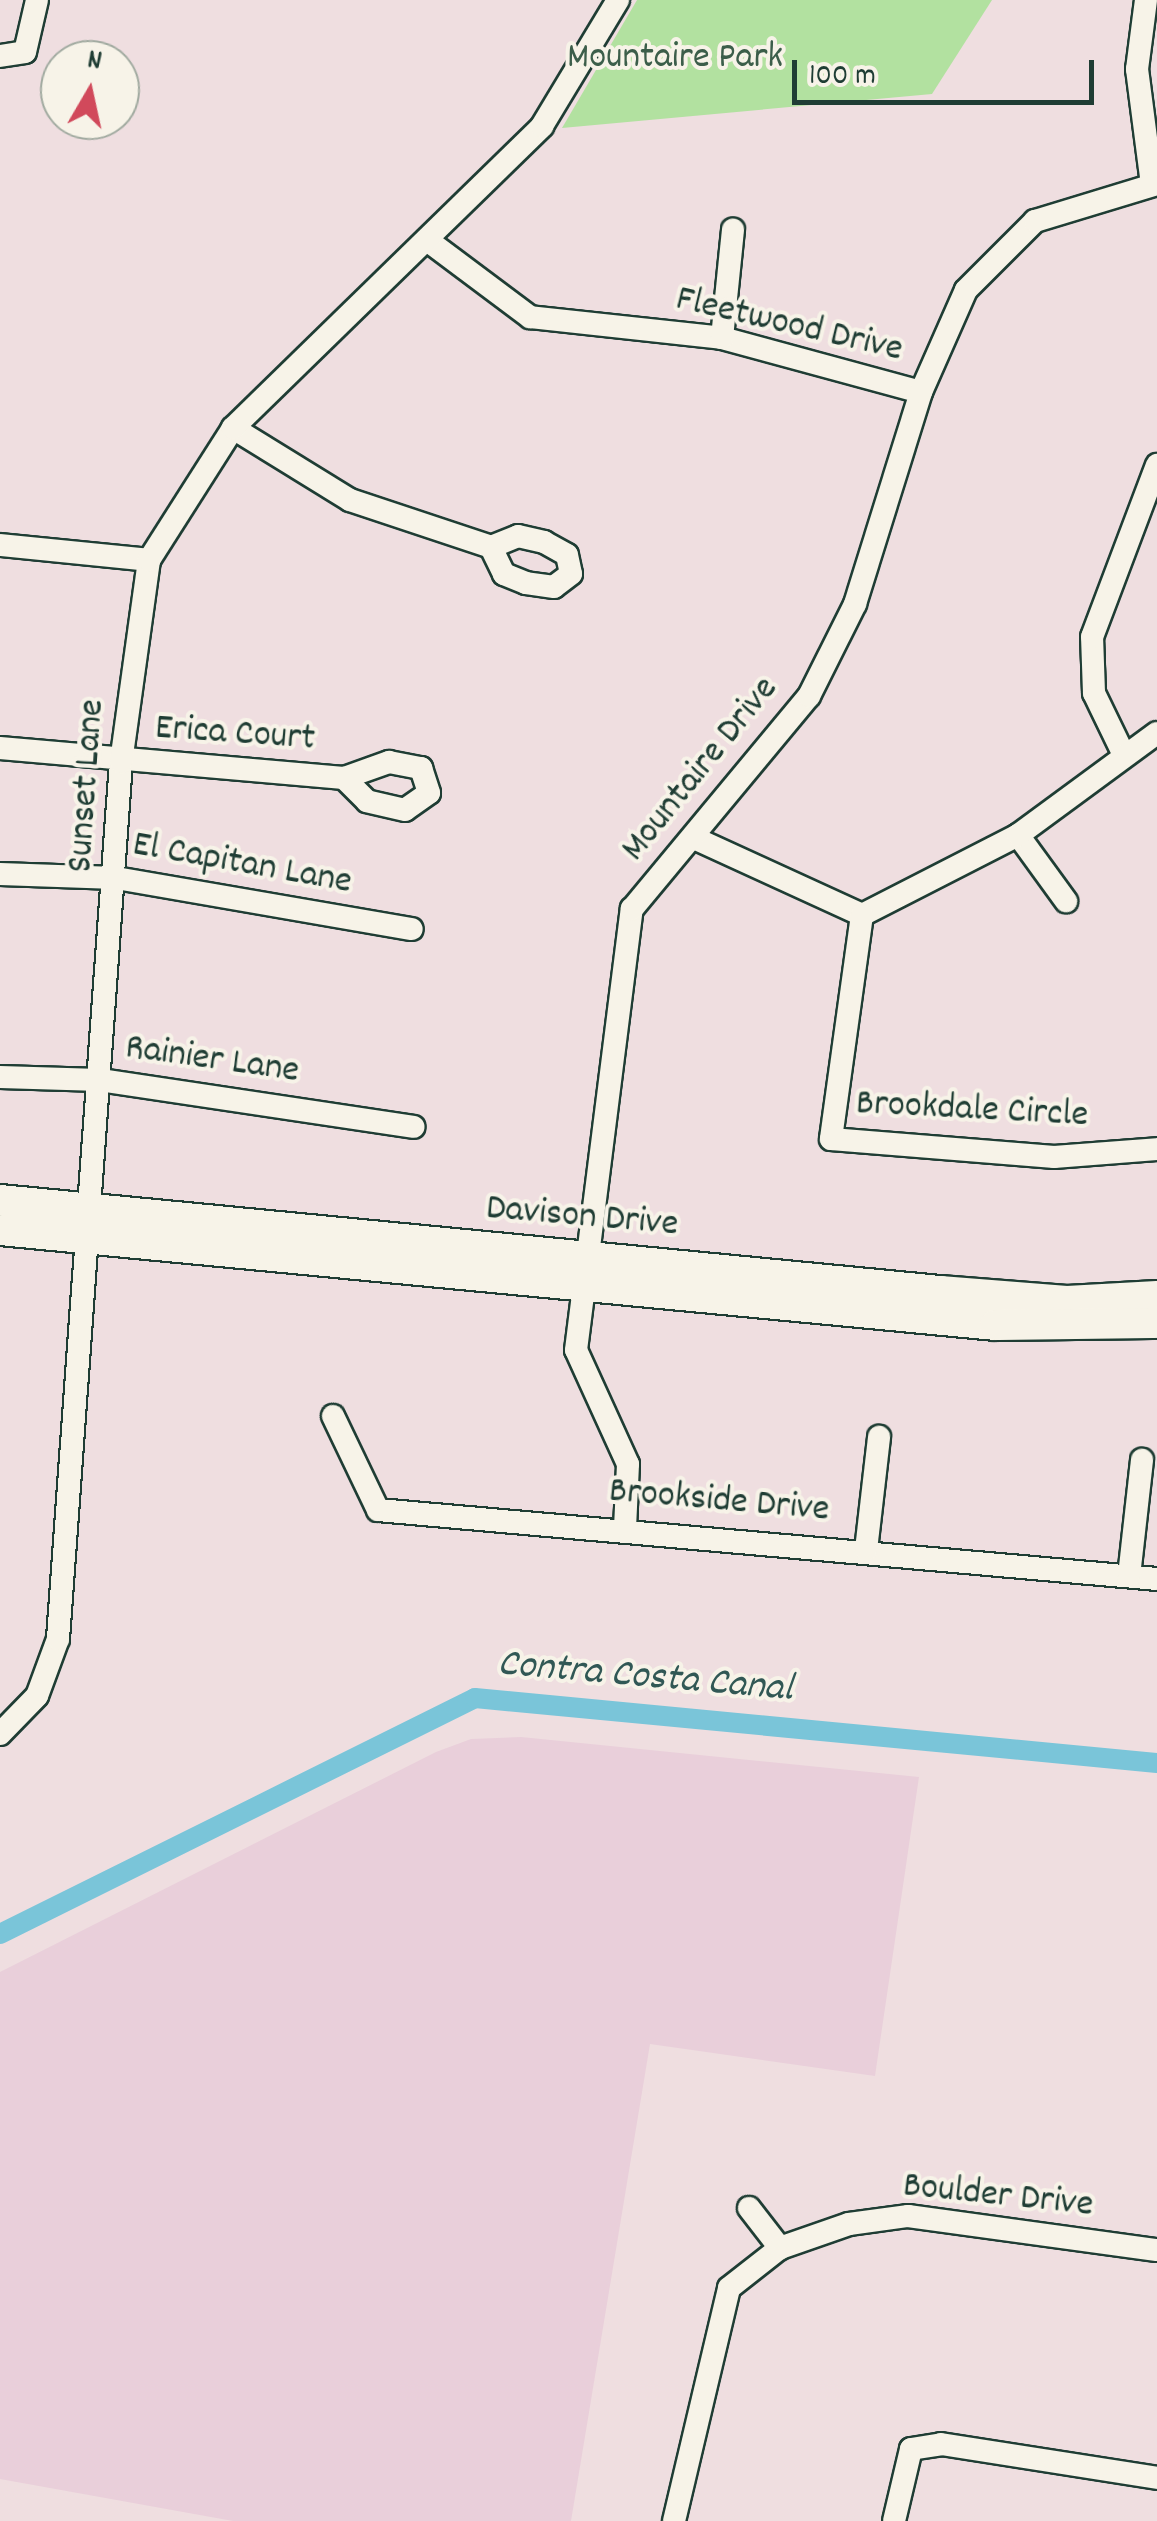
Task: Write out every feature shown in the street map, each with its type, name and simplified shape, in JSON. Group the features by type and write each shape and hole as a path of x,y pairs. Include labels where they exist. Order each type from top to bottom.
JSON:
{"main road":[{"name":"Davison Drive","path":"0,1200 89,1224"},
{"name":"Davison Drive","path":"0,1230 89,1224 580,1272 996,1325 1157,1322"},
{"name":"Davison Drive","path":"580,1272 1067,1301 1157,1296"}],"street":[{"path":"0,56 25,52 36,0"},
{"path":"1146,0 1137,69 1154,185"},
{"name":"Sunset Lane","path":"0,1734 37,1696 58,1639 116,878 120,762 149,560 233,428 542,126 610,2"},
{"name":"Mountaire Drive","path":"625,1528 628,1464 576,1350 580,1272 632,909 809,696 856,604 921,392 966,290 1035,222 1154,185"},
{"path":"722,338 733,230"},
{"name":"Fleetwood Drive","path":"428,240 530,316 722,338 921,392"},
{"path":"233,428 350,500 491,548"},
{"path":"1123,753 1094,693 1092,636 1157,465"},
{"path":"0,545 149,560"},
{"path":"694,838 862,915 1018,835 1123,753 1157,732"},
{"name":"Erica Court","path":"0,748 120,762 344,778"},
{"path":"1018,835 1066,901"},
{"name":"El Capitan Lane","path":"0,874 116,878 412,929"},
{"name":"Brookdale Circle","path":"862,915 830,1140 1054,1157 1157,1149"},
{"name":"Rainier Lane","path":"0,1077 100,1080 413,1126"},
{"name":"Brookside Drive","path":"333,1416 378,1510 625,1528 1157,1579"},
{"path":"866,1550 878,1437"},
{"path":"1129,1576 1142,1460"},
{"path":"748,2208 780,2248"},
{"name":"Boulder Drive","path":"674,2521 729,2288 780,2248 849,2224 908,2216 1157,2250"},
{"path":"894,2521 911,2449 941,2444 1157,2478"}],"shaded area":[{"path":"521,1737 919,1777 875,2076 650,2044 571,2521 233,2521 0,2479 0,1972 436,1752 471,1739"}],"green space":[{"name":"Mountaire Park","path":"637,0 992,0 932,94 562,128"}],"waterway":[{"name":"Contra Costa Canal","path":"0,1934 475,1698 1157,1763"}]}
